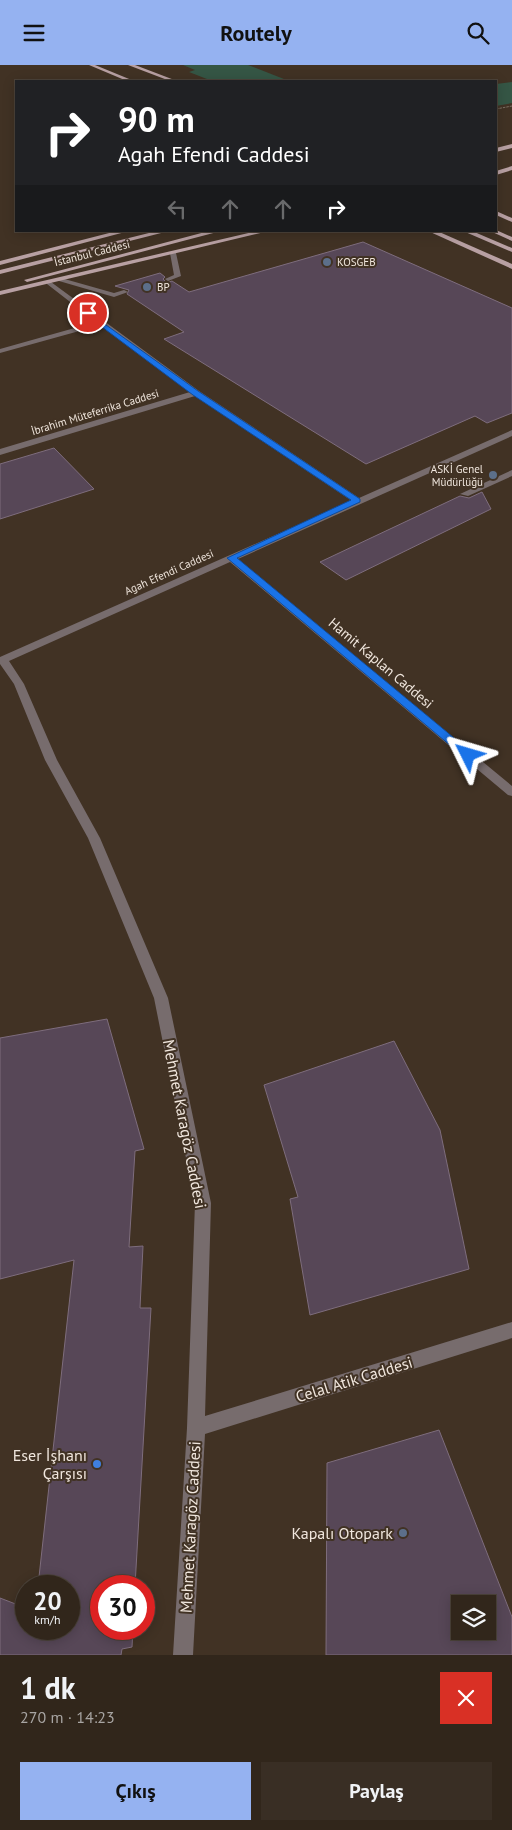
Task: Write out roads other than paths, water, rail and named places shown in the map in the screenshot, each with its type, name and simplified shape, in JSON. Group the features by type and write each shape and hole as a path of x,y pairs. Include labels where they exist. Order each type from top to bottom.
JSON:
{"main road":[{"path":"82,65 103,77"},
{"path":"91,65 128,80"},
{"path":"120,65 152,80"},
{"path":"130,65 171,80"},
{"path":"497,143 512,139"},
{"path":"497,150 512,146"},
{"path":"497,173 512,167"},
{"path":"497,213 512,220"},
{"path":"0,263 122,232"},
{"name":"İstanbul Caddesi","path":"0,272 162,232"},
{"name":"İstanbul Caddesi","path":"0,286 214,232"},
{"path":"0,293 262,232"},
{"path":"433,232 512,267"},
{"path":"468,232 512,251"},
{"path":"495,232 512,239"}],"street":[{"path":"168,279 178,276 173,253"},
{"path":"61,280 114,295 124,292"},
{"path":"49,283 196,393 357,500"},
{"path":"0,351 101,323"},
{"name":"İbrahim Müteferrika Caddesi","path":"0,452 196,393"},
{"name":"Agah Efendi Caddesi","path":"2,660 357,500 512,433"},
{"path":"465,494 512,473"},
{"name":"Hamit Kaplan Caddesi","path":"231,558 512,792"},
{"name":"Mehmet Karagöz Caddesi","path":"2,660 18,683 51,759 94,837 161,998 203,1203 196,1428 183,1655"},
{"name":"Celal Atik Caddesi","path":"196,1428 512,1331"}],"place":[{"name":"KOSGEB","path":"327,262"},
{"name":"BP","path":"147,287"},
{"name":"ASKİ Genel Müdürlüğü","path":"493,475"},
{"name":"Eser İşhanı Çarşısı","path":"97,1464"},
{"name":"Kapalı Otopark","path":"403,1533"}]}
